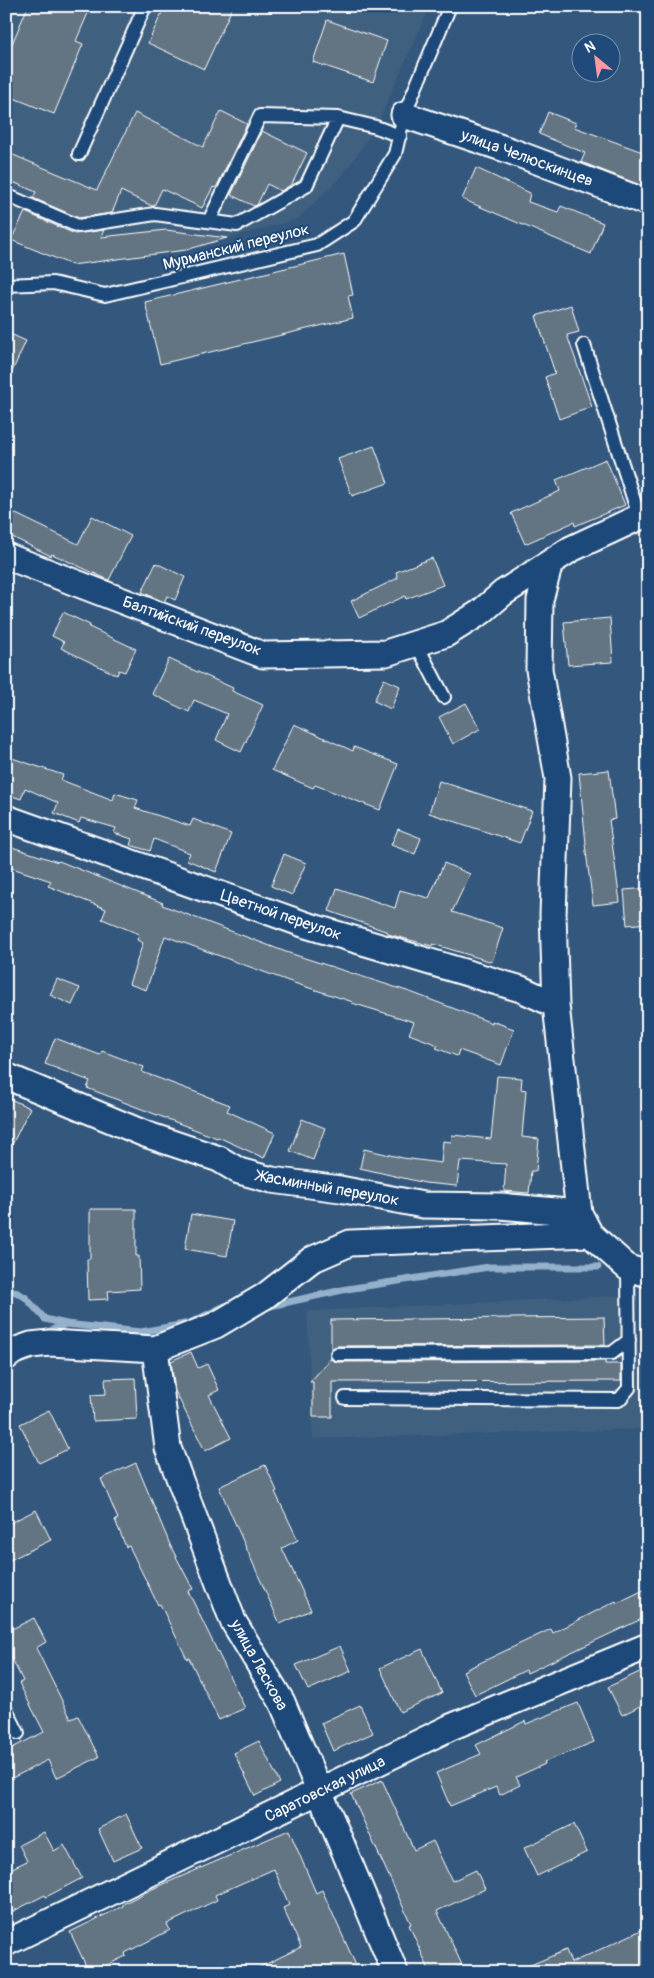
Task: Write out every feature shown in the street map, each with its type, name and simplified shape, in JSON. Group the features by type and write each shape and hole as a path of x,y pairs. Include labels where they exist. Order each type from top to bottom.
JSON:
{"street":[{"name":"улица Челюскинцев","path":"402,125 508,150 648,203"},
{"name":"Балтийский переулок","path":"6,556 263,654 386,653 417,645 446,634 481,612 502,593 571,549 643,515"},
{"path":"550,563 540,600 539,669 558,778 553,915 556,1006 584,1223 638,1271"},
{"name":"Цветной переулок","path":"6,818 306,925 521,989 556,1006"},
{"name":"Жасминный переулок","path":"6,1076 145,1134 219,1159 239,1171 272,1180 340,1188 423,1204 500,1206 584,1223"},
{"path":"6,1357 14,1351 31,1345 50,1343 155,1349 216,1325 265,1296 311,1260 350,1243 584,1223"},
{"name":"улица Лескова","path":"155,1349 168,1448 233,1621 282,1702 395,1972"},
{"name":"Саратовская улица","path":"6,1943 320,1792 451,1726 648,1646"}],"lane":[{"path":"79,154 145,6"},
{"name":"Мурманский переулок","path":"6,285 54,283 105,295 317,245 354,222 395,154 402,125 450,6"},
{"path":"209,222 260,116 338,118 376,127 402,125"},
{"path":"6,196 78,226 156,214 237,225 306,186 338,118"},
{"path":"584,345 643,515"},
{"path":"417,645 444,697"},
{"path":"344,1398 619,1400 629,1388 629,1340 638,1271"},
{"path":"337,1354 612,1353 629,1340"},
{"path":"6,1709 18,1733"}],"shaded area":[{"path":"6,6 430,6 376,127 342,176 298,219 186,250 72,265 6,238"},
{"path":"636,1295 642,1429 313,1439 307,1311"}],"building":[{"path":"28,6 91,6 76,41 83,44 54,114 6,95 6,58"},
{"path":"165,6 233,6 204,69 148,43"},
{"path":"327,20 387,41 373,82 313,62"},
{"path":"221,111 247,124 216,188 213,187 202,208 162,189 154,206 121,191 112,213 79,218 33,198 36,192 6,179 6,152 97,190 135,113 203,147"},
{"path":"548,112 576,123 574,127 648,154 648,188 581,162 585,153 539,134"},
{"path":"262,131 307,153 292,184 281,191 267,184 257,205 254,206 231,195"},
{"path":"476,168 530,193 528,202 558,212 561,206 603,223 591,254 462,199"},
{"path":"25,212 75,234 104,230 101,237 166,230 227,238 186,250 72,265 11,240"},
{"path":"344,254 353,295 348,296 353,318 160,364 145,302"},
{"path":"571,305 579,332 567,335 592,407 559,419 545,377 555,373 536,316"},
{"path":"6,332 26,341 6,385"},
{"path":"374,446 388,483 352,496 338,459"},
{"path":"606,459 625,505 575,526 574,522 525,544 511,513 560,491 556,480"},
{"path":"14,513 78,544 92,516 131,536 109,580 52,554 51,556 6,534 6,528"},
{"path":"432,558 443,585 406,599 405,596 359,618 351,601 398,578 396,572"},
{"path":"156,563 185,577 175,600 167,596 164,602 142,592"},
{"path":"63,612 90,625 89,627 136,649 125,672 119,670 117,675 61,648 64,642 52,636"},
{"path":"610,618 613,662 568,665 564,622"},
{"path":"169,659 233,688 232,691 263,705 241,752 216,740 227,714 194,700 189,712 152,694"},
{"path":"384,679 400,686 391,709 374,701"},
{"path":"466,703 480,729 453,744 439,717"},
{"path":"294,724 353,751 354,747 398,764 380,810 315,785 313,788 272,770"},
{"path":"6,756 63,775 61,780 113,800 115,793 138,800 135,808 190,826 193,819 231,834 216,872 187,860 190,853 154,839 150,851 130,845 132,839 114,833 116,828 81,818 79,823 54,813 58,803 25,788 21,799 6,794"},
{"path":"609,770 615,819 609,820 620,902 593,905 585,844 579,773"},
{"path":"439,781 532,811 520,843 429,813"},
{"path":"398,829 421,838 415,854 391,845"},
{"path":"6,845 59,861 163,903 162,905 286,952 413,993 492,1023 492,1021 514,1029 501,1065 459,1050 457,1056 436,1048 438,1045 409,1034 414,1022 294,983 165,936 146,990 129,984 143,943 137,940 139,934 102,919 106,909 48,886 51,881 6,866"},
{"path":"284,854 306,863 292,895 271,886"},
{"path":"444,863 470,874 452,912 503,928 492,962 433,944 432,946 388,934 388,932 329,911 337,888 395,908 400,890 429,898"},
{"path":"648,888 648,923 627,925 624,890"},
{"path":"57,979 80,988 72,1005 50,995"},
{"path":"55,1038 100,1055 102,1051 144,1067 142,1072 230,1105 227,1111 275,1133 264,1158 218,1137 87,1088 90,1081 45,1064"},
{"path":"497,1076 522,1078 521,1089 526,1090 522,1137 539,1139 536,1171 531,1171 529,1193 504,1191 506,1164 460,1161 457,1186 425,1183 360,1168 364,1149 403,1158 441,1163 443,1141 451,1142 452,1135 491,1139"},
{"path":"6,1097 30,1108 6,1157"},
{"path":"302,1119 325,1128 313,1160 290,1151"},
{"path":"90,1209 136,1209 136,1256 139,1256 140,1289 108,1291 109,1299 88,1300 87,1259 90,1259"},
{"path":"191,1214 233,1221 227,1256 185,1249"},
{"path":"604,1317 605,1345 337,1346 331,1349 331,1320"},
{"path":"191,1352 198,1368 207,1364 219,1390 209,1395 231,1438 205,1451 175,1391 171,1361"},
{"path":"330,1359 337,1362 605,1361 605,1364 621,1364 621,1381 332,1382 332,1417 313,1417 313,1382 310,1382"},
{"path":"135,1378 137,1419 93,1421 91,1395 106,1394 105,1379"},
{"path":"49,1410 68,1449 39,1463 20,1424"},
{"path":"136,1463 171,1547 193,1589 188,1591 245,1708 219,1720 189,1658 187,1659 160,1604 158,1605 129,1546 126,1547 115,1520 118,1519 101,1479"},
{"path":"265,1465 277,1491 275,1492 298,1540 282,1548 311,1610 280,1624 219,1487"},
{"path":"36,1510 51,1540 6,1562 6,1525"},
{"path":"648,1588 648,1616 527,1673 526,1670 475,1695 463,1671 551,1629 553,1633 616,1601 617,1603"},
{"path":"34,1618 46,1642 36,1648 71,1719 78,1716 99,1757 56,1778 48,1760 6,1781 6,1751 44,1732 19,1683 23,1681 6,1647 6,1632"},
{"path":"340,1646 351,1671 308,1690 296,1665"},
{"path":"422,1649 442,1693 400,1712 380,1668"},
{"path":"648,1668 648,1702 622,1715 608,1687"},
{"path":"578,1703 594,1742 544,1762 545,1764 516,1777 520,1785 500,1795 496,1787 450,1806 436,1773 481,1754 476,1745 525,1721 526,1724"},
{"path":"360,1705 373,1733 333,1751 321,1723"},
{"path":"259,1741 280,1783 255,1796 234,1753"},
{"path":"382,1780 414,1850 433,1841 452,1881 476,1870 485,1889 437,1911 462,1965 446,1972 430,1972 409,1925 411,1924 351,1794"},
{"path":"126,1814 142,1848 113,1861 98,1829"},
{"path":"574,1824 587,1852 537,1876 524,1848"},
{"path":"289,1830 316,1893 322,1890 359,1972 250,1972 301,1947 283,1908 289,1905 274,1869 215,1895 217,1900 167,1924 170,1930 125,1953 126,1956 93,1972 89,1972 70,1932 123,1906 123,1904 150,1890"},
{"path":"44,1832 54,1851 64,1845 82,1878 6,1915 6,1871 27,1861 19,1845"},
{"path":"648,1927 648,1972 514,1972 566,1950 571,1963"}],"waterway":[{"path":"266,1307 347,1289 489,1267 598,1267"},
{"path":"6,1287 25,1297 45,1319 66,1324 141,1332 190,1323 225,1306"},
{"path":"43,1334 66,1324"}]}
